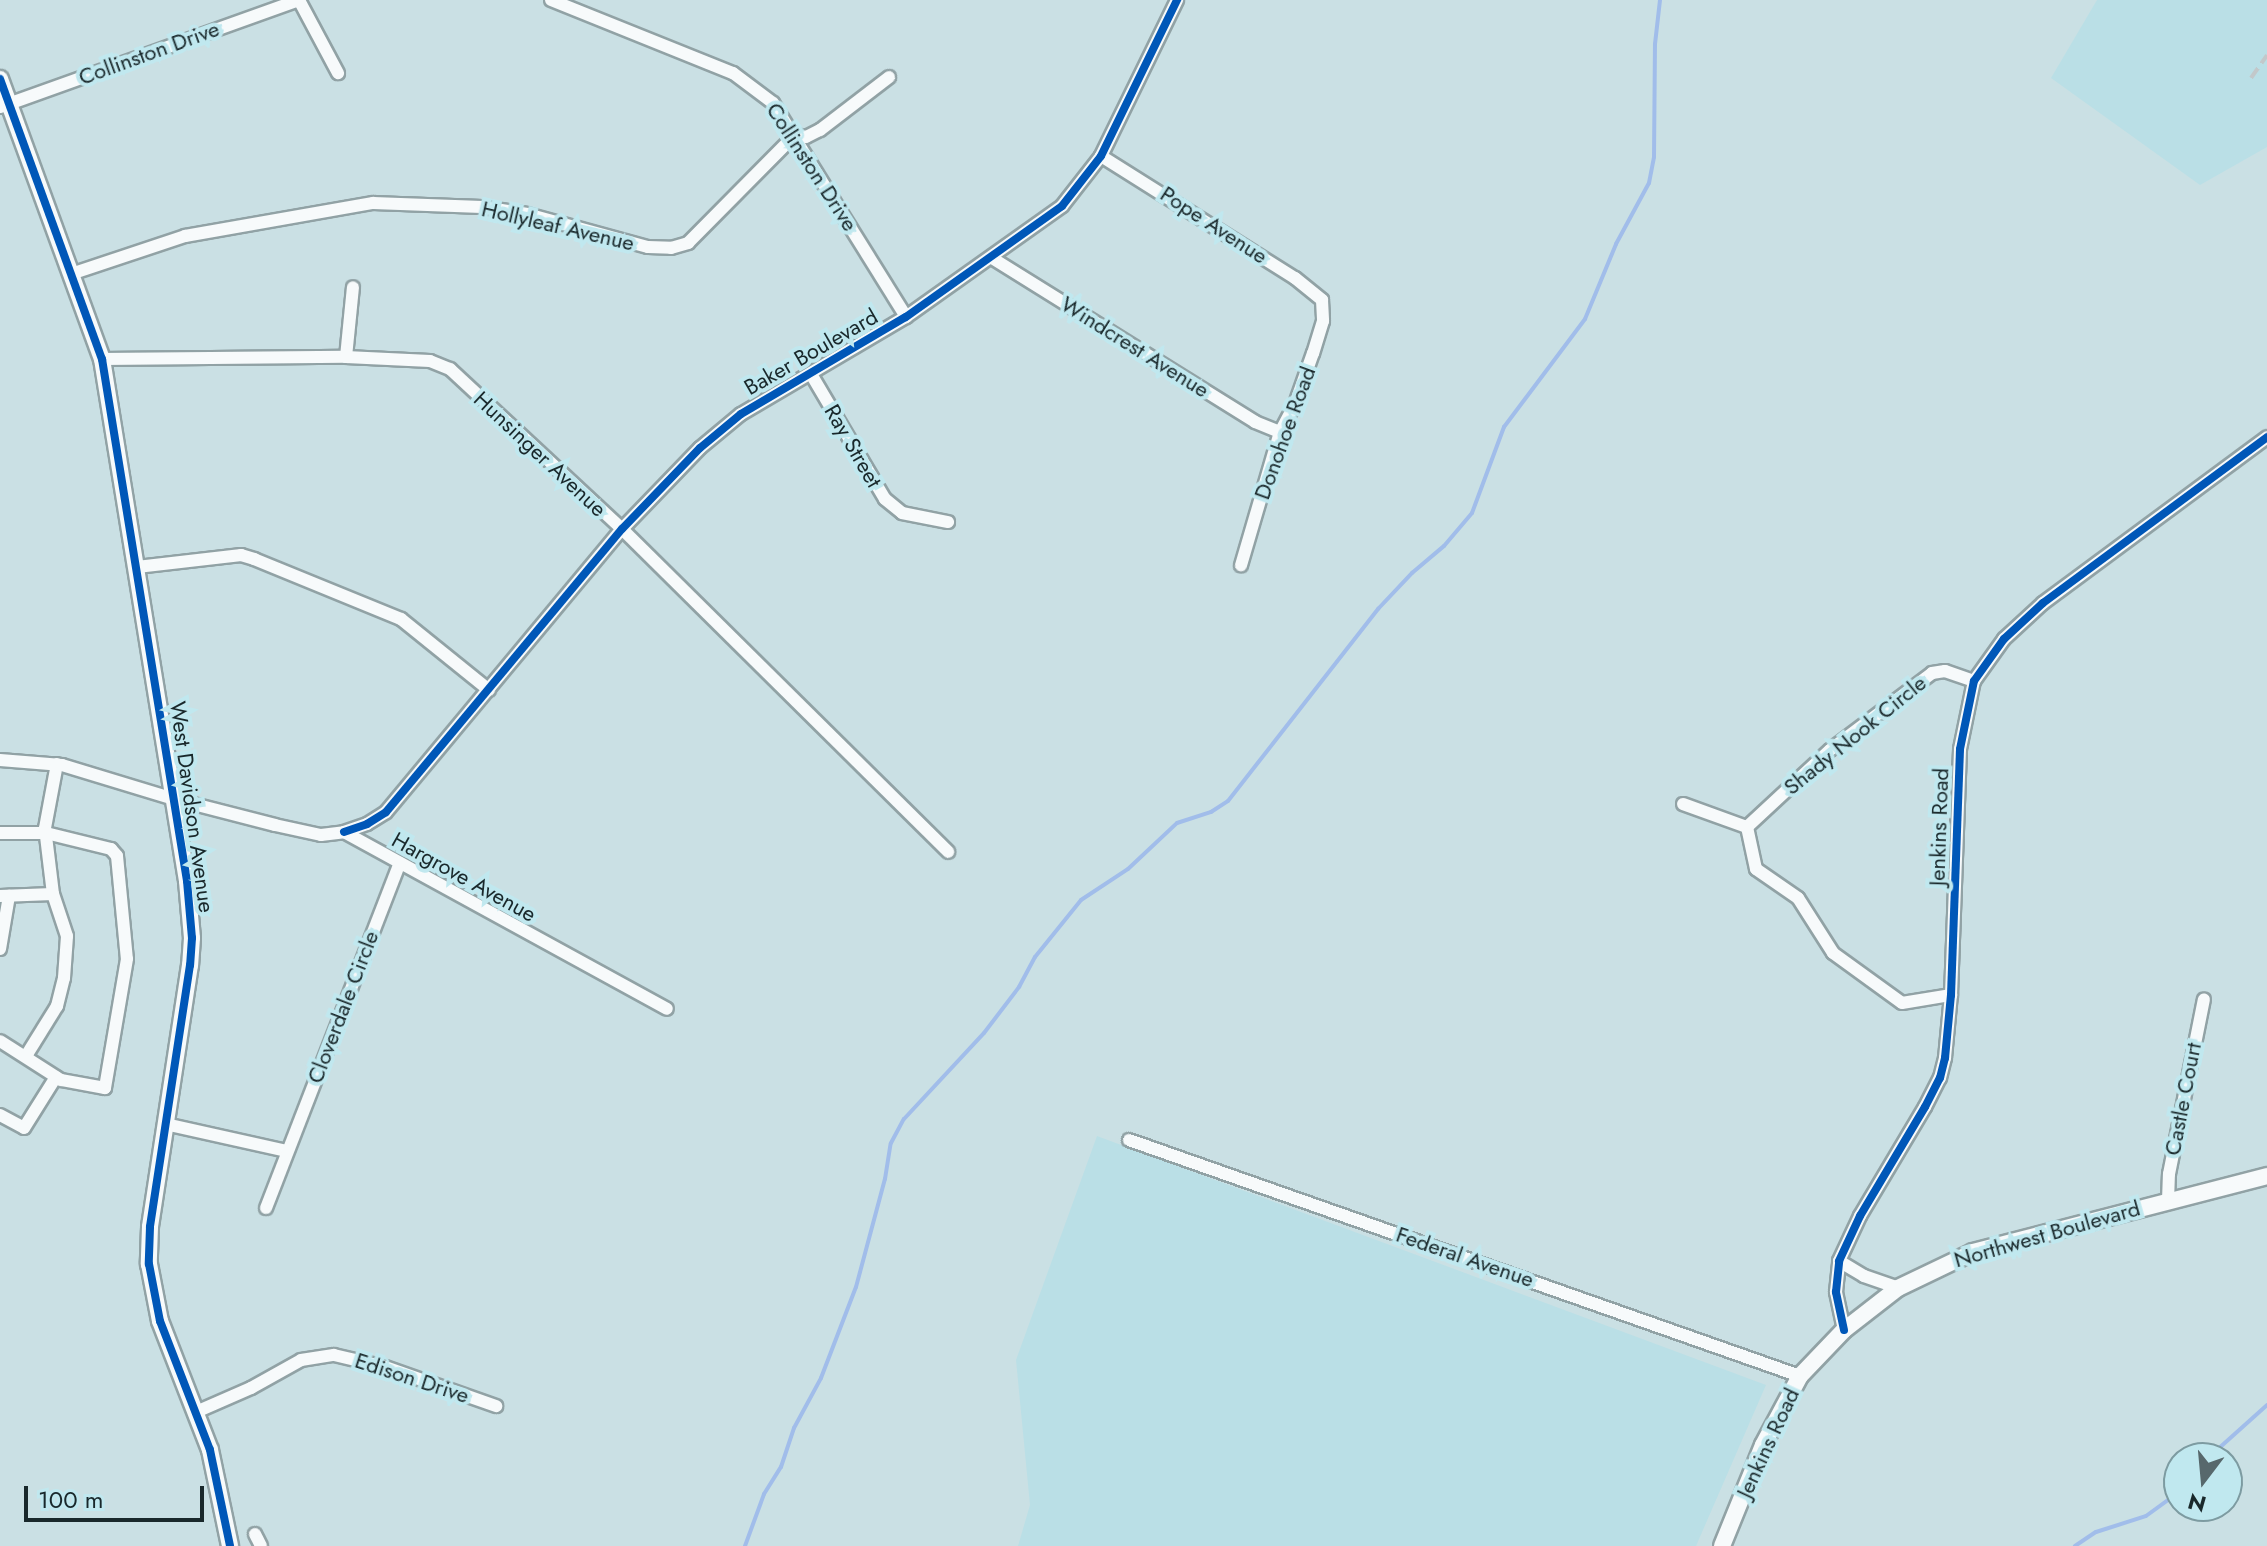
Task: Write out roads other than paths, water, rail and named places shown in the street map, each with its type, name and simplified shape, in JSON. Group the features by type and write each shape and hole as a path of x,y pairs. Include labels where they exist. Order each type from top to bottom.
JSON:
{"street":[{"name":"Collinston Drive","path":"5,105 299,0"},
{"path":"299,0 338,73"},
{"name":"Collinston Drive","path":"551,0 733,73 773,103 906,317"},
{"name":"Baker Boulevard","path":"344,832 367,824 386,812 622,529 674,472 741,414 906,317 1062,206 1101,156 1177,0"},
{"name":"Hollyleaf Avenue","path":"74,273 185,236 373,203 482,207 527,214 648,247 671,248 688,243 795,135 806,137 820,130 889,77"},
{"name":"West Davidson Avenue","path":"0,79 5,105 74,273 102,359 174,799 192,938 150,1227 151,1284 160,1321 196,1412 220,1487 230,1546"},
{"name":"Pope Avenue","path":"1101,156 1283,270 1322,300"},
{"name":"Windcrest Avenue","path":"992,258 1255,422 1280,432"},
{"path":"346,357 353,287"},
{"name":"Donohoe Road","path":"1241,565 1280,432 1295,404 1323,321 1322,300"},
{"name":"Hunsinger Avenue","path":"102,359 346,357 430,361 450,369 622,529 948,852"},
{"name":"Ray Street","path":"811,374 885,499 902,513 948,522"},
{"name":"Jenkins Road","path":"1722,1546 1776,1417 1800,1376 1844,1330 1836,1292 1839,1261 1940,1078 1951,995 1960,749 1974,681 2004,639 2036,608 2267,437"},
{"path":"137,567 241,555 254,559 401,619 489,690"},
{"name":"Shady Nook Circle","path":"1747,827 1830,750 1932,673 1945,671 1974,681"},
{"name":"Hargrove Avenue","path":"0,760 57,764 174,799 321,835 344,832 667,1009"},
{"path":"26,1056 57,1006 64,978 67,936 53,894 46,833 57,764"},
{"path":"1683,804 1747,827 1756,869 1798,898 1833,953 1902,1003 1951,995"},
{"path":"0,833 46,833 111,849 117,856 127,959 105,1088 56,1077 0,1041"},
{"name":"Cloverdale Circle","path":"266,1208 400,863"},
{"path":"0,949 4,896 53,894"},
{"name":"Castle Court","path":"2168,1201 2169,1174 2204,999"},
{"path":"0,1115 24,1128 56,1077"},
{"path":"165,1124 287,1151"},
{"name":"Federal Avenue","path":"1129,1140 1800,1376"},
{"name":"Northwest Boulevard","path":"1844,1330 1898,1288 1973,1252 2267,1176"},
{"path":"1839,1261 1864,1276 1898,1288"},
{"name":"Edison Drive","path":"196,1412 251,1388 301,1360 334,1355 385,1367 496,1406"}],"waterway":[{"path":"745,1546 764,1494 781,1467 794,1428 821,1378 856,1287 885,1179 891,1143 904,1119 984,1033 1019,987 1035,957 1081,900 1128,869 1177,823 1211,812 1228,801 1378,609 1412,573 1444,546 1472,513 1504,427 1585,319 1616,244 1649,183 1654,157 1655,44 1660,0"},
{"path":"2226,1442 2267,1405"},
{"path":"2075,1546 2096,1532 2146,1516 2163,1504"}],"railway":[{"path":"2251,78 2267,55"}]}
